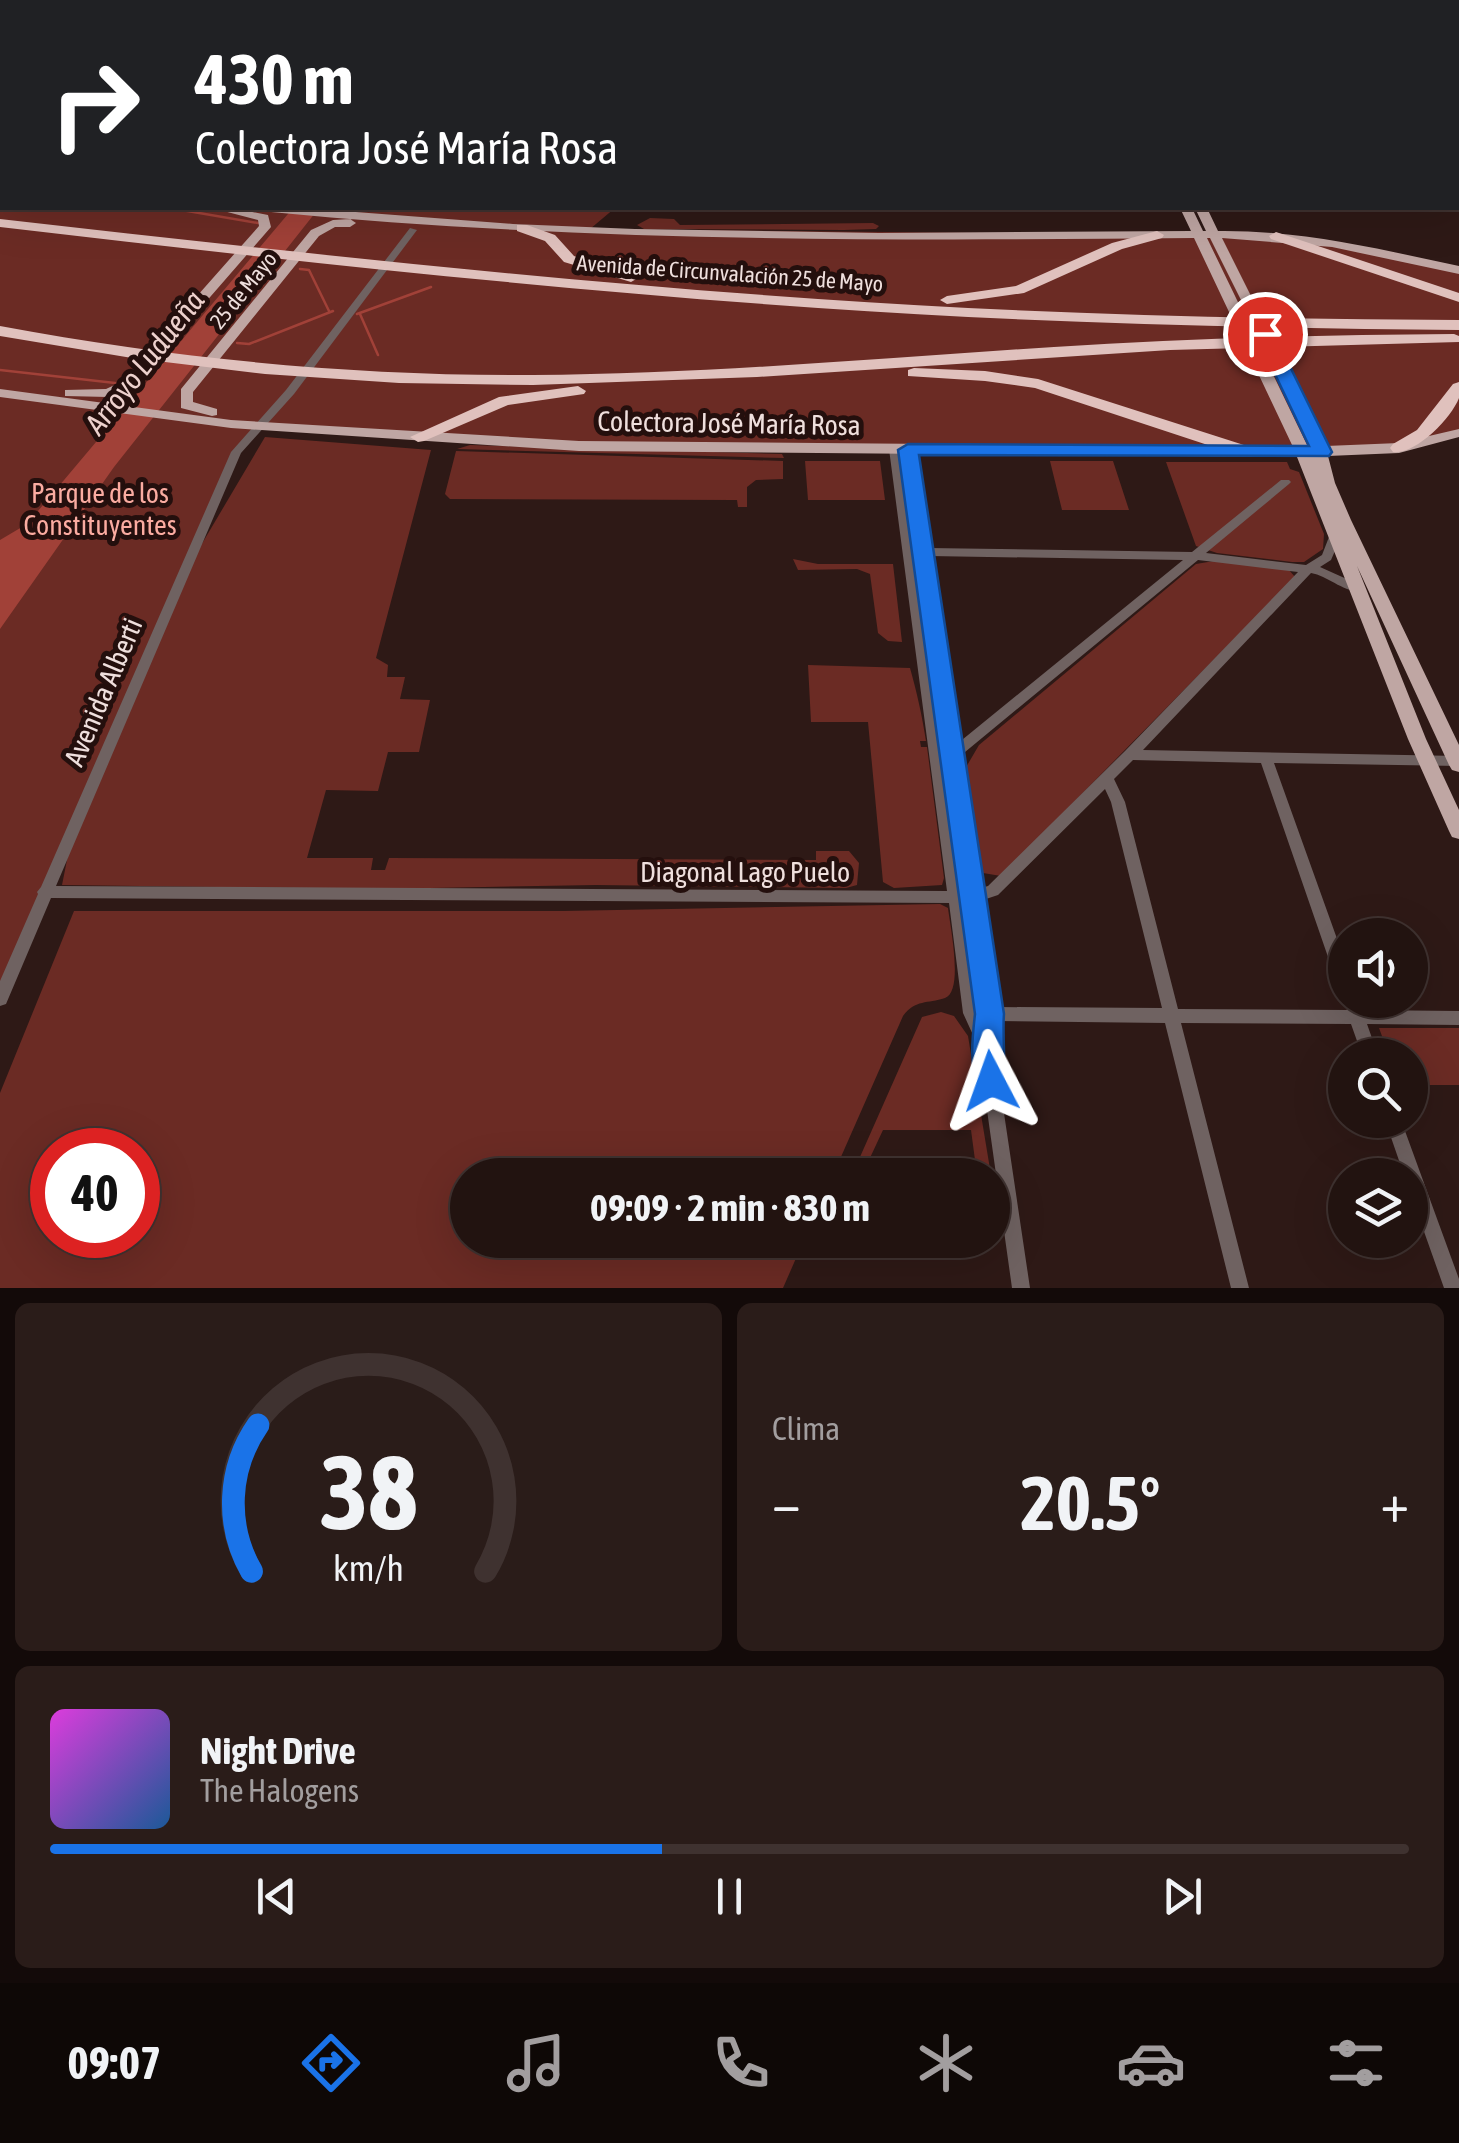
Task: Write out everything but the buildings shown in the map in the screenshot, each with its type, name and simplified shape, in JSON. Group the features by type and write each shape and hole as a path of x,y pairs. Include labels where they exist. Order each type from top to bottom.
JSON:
{"highway":[{"name":"Avenida de Circunvalación 25 de Mayo","path":"0,223 367,264 808,303 1076,318 1459,326"},
{"path":"522,228 546,235 561,253 580,264 726,297"},
{"path":"808,303 998,296 1036,284 1116,246 1157,235"},
{"path":"1276,236 1459,298"},
{"path":"0,331 135,353 321,374 532,380 702,375 1179,344 1459,339"},
{"path":"808,368 952,374 1038,384 1241,450"},
{"path":"418,437 480,409 529,396 652,385 702,375"},
{"path":"1399,448 1423,434 1459,387"},
{"path":"457,440 466,422 480,409"}],"main road":[{"name":"25 de Mayo","path":"0,390 94,394 126,385 265,228 264,218 227,210"},
{"path":"293,210 419,226 708,233 1276,236 1459,270"},
{"path":"1187,210 1303,452 1459,831"},
{"path":"1202,210 1322,452 1327,483 1355,548 1459,763"},
{"name":"25 de Mayo","path":"263,421 195,409 186,404 186,392 324,227 344,222 419,226"},
{"name":"Colectora José María Rosa","path":"0,390 169,417 580,446 1322,452 1399,448 1459,433"}],"street":[{"name":"Avenida Alberti","path":"0,998 222,481 242,444 419,226"},
{"path":"901,450 908,552 944,755"},
{"path":"901,450 923,552 944,755 1021,1288"},
{"path":"944,755 1199,556 1284,482"},
{"path":"964,898 993,891 1130,756 1308,569 1326,557 1335,537"},
{"path":"908,552 1199,556 1334,574 1356,588"},
{"path":"1130,756 1459,763"},
{"path":"1266,758 1328,935"},
{"path":"1106,778 1118,802 1240,1288"},
{"name":"Diagonal Lago Puelo","path":"44,892 964,898"},
{"path":"980,1014 1328,1017"},
{"path":"1428,1018 1459,1018"},
{"path":"1399,1138 1452,1288"}],"green space":[{"name":"Parque de los Constituyentes","path":"0,210 613,210 590,229 1276,236 1459,270 1459,433 1399,448 580,446 262,424 241,444 0,999"},
{"path":"650,218 674,219 680,225 879,226 844,230 644,229 637,225"},
{"path":"265,437 431,450 376,658 388,665 387,677 405,677 400,699 430,700 419,752 388,752 378,791 326,790 307,858 373,858 371,870 385,870 389,858 816,860 816,851 849,851 859,863 857,885 379,889 62,885 69,850 200,547"},
{"path":"470,445 782,454 784,458 457,449"},
{"path":"456,451 783,461 783,479 756,480 747,487 747,507 738,507 737,500 450,499 445,494"},
{"path":"805,461 880,461 885,500 808,500"},
{"path":"1050,461 1113,461 1129,510 1062,510"},
{"path":"1166,462 1287,462 1290,469 1299,472 1324,534 1323,549 1304,562 1292,562 1217,553 1196,546"},
{"path":"793,559 818,564 893,564 902,642 888,641 878,633 870,574 857,569 798,570"},
{"path":"1214,561 1289,570 1295,577 1001,876 983,873 965,769 979,745 1196,564"},
{"path":"808,665 910,668 926,741 920,741 921,747 927,747 942,885 894,888 883,882 868,722 811,722"},
{"path":"940,904 948,908 955,971 951,993 917,1004 903,1016 840,1158 450,1158 450,1258 796,1258 783,1288 0,1288 0,1093 74,911 563,911"},
{"path":"941,1012 954,1016 968,1036 988,1158 975,1158 971,1130 883,1130 870,1158 860,1158 922,1017"},
{"path":"1379,1028 1459,1028 1459,1085 1428,1085 1428,1038 1383,1038"}],"shaded area":[{"name":"Arroyo Ludueña","path":"291,210 317,210 114,467 0,629 0,540 27,524"}],"waterway":[{"path":"182,210 258,223"},
{"path":"300,269 309,270 329,311"},
{"path":"357,314 431,287"},
{"path":"237,343 249,344 333,311"},
{"path":"360,314 378,355"},
{"path":"0,370 115,383"}],"route":[{"path":"991,1081 986,1046 989,1014 908,450 1322,452 1265,334"}]}
